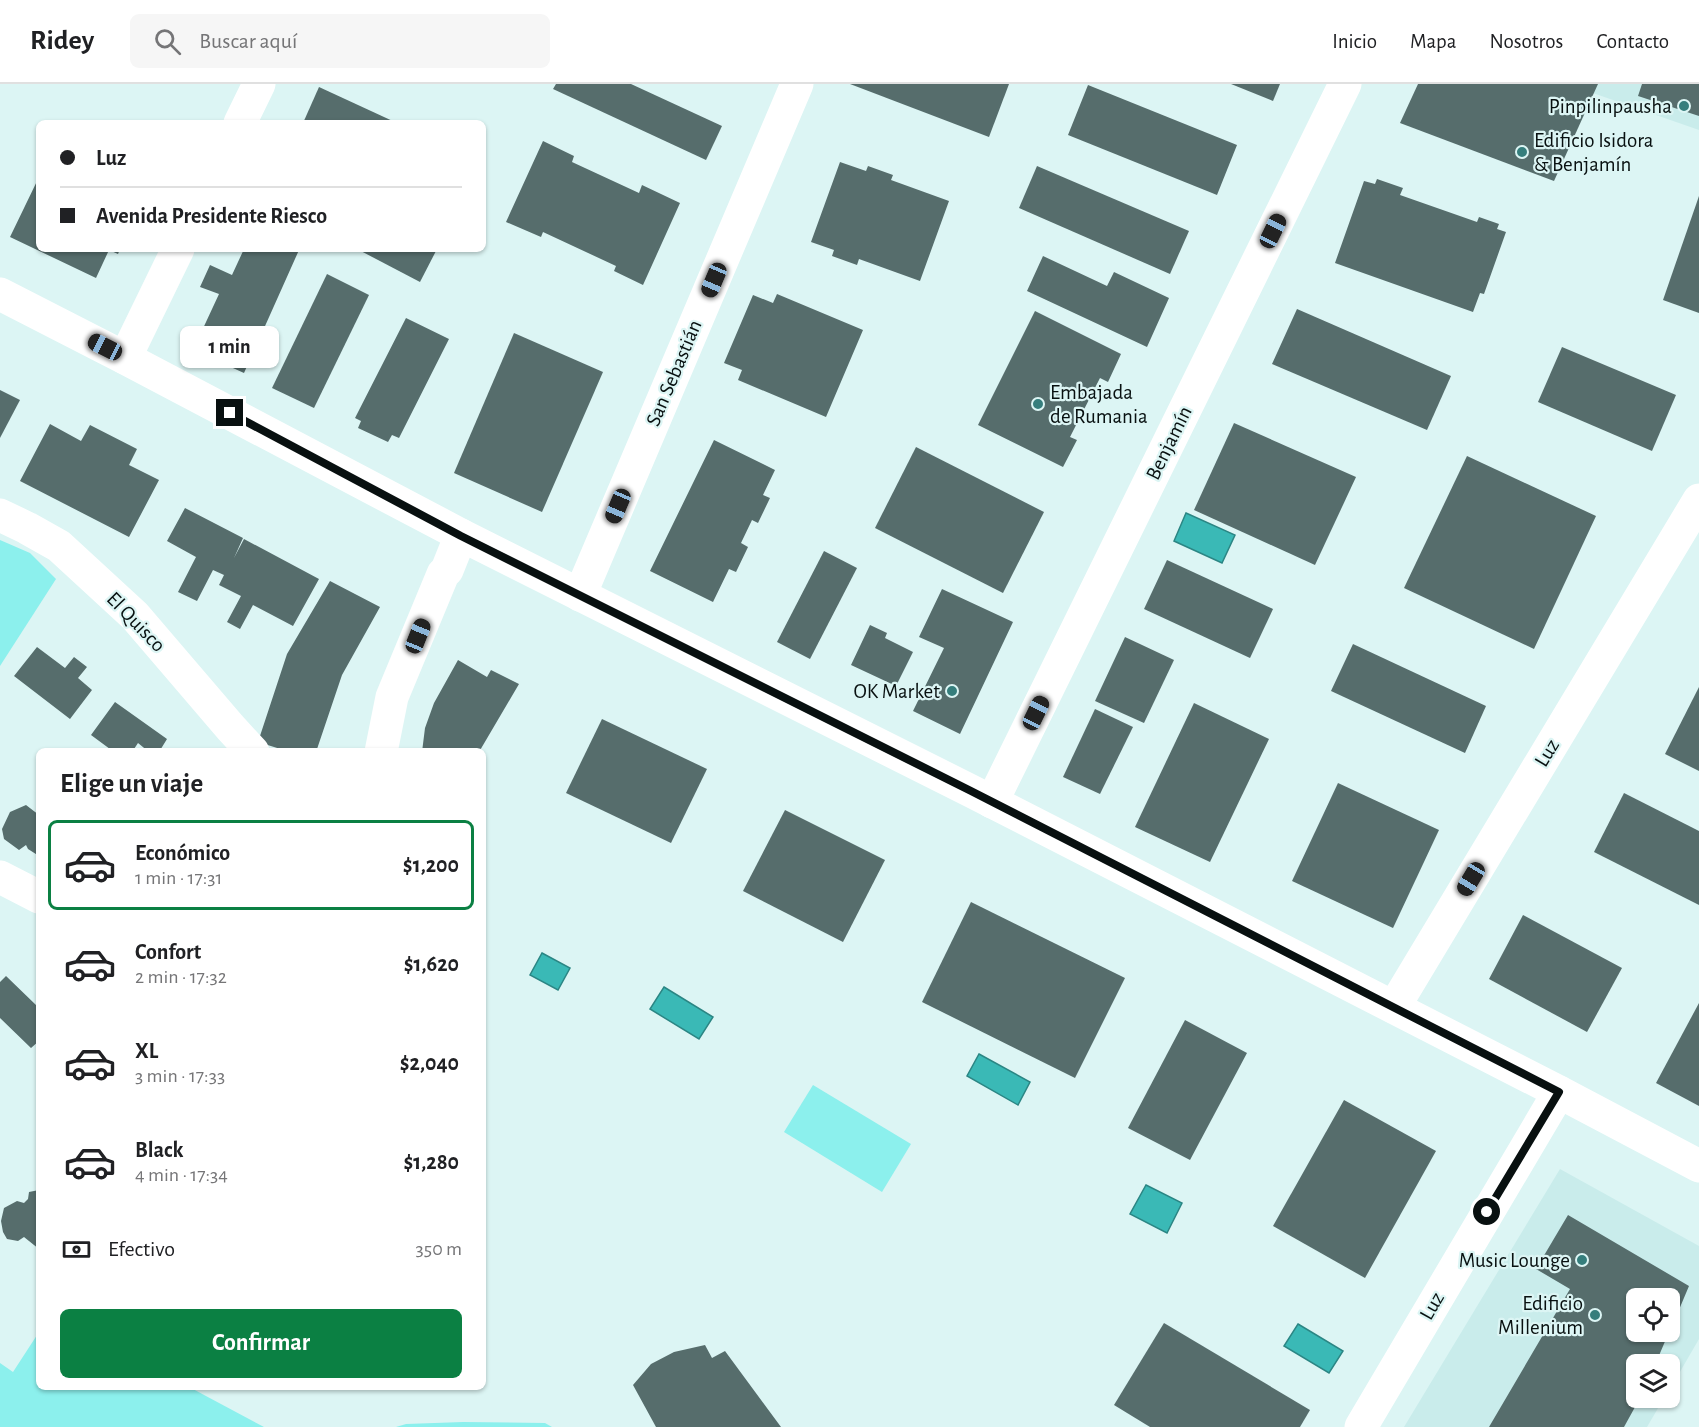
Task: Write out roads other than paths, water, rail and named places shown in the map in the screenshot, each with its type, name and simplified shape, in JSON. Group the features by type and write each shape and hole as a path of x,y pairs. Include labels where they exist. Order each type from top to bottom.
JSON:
{"street":[{"path":"241,120 259,84"},
{"name":"San Sebastián","path":"580,595 797,84"},
{"name":"Benjamín","path":"992,802 1345,84"},
{"path":"125,358 177,252"},
{"path":"0,294 461,536 992,802 1699,1166"},
{"name":"Luz","path":"1394,1007 1699,500"},
{"name":"El Quisco","path":"0,515 59,546 135,616 249,748"},
{"path":"382,748 392,697 461,536"},
{"path":"0,877 36,895"},
{"name":"Luz","path":"1361,1427 1559,1092"}],"place":[{"name":"Pinpilinpausha","path":"1684,106"},
{"name":"Edificio Isidora & Benjamín","path":"1522,152"},
{"name":"Embajada de Rumania","path":"1038,404"},
{"name":"OK Market","path":"952,691"},
{"name":"Music Lounge","path":"1582,1260"},
{"name":"Edificio Millenium","path":"1595,1315"}]}
